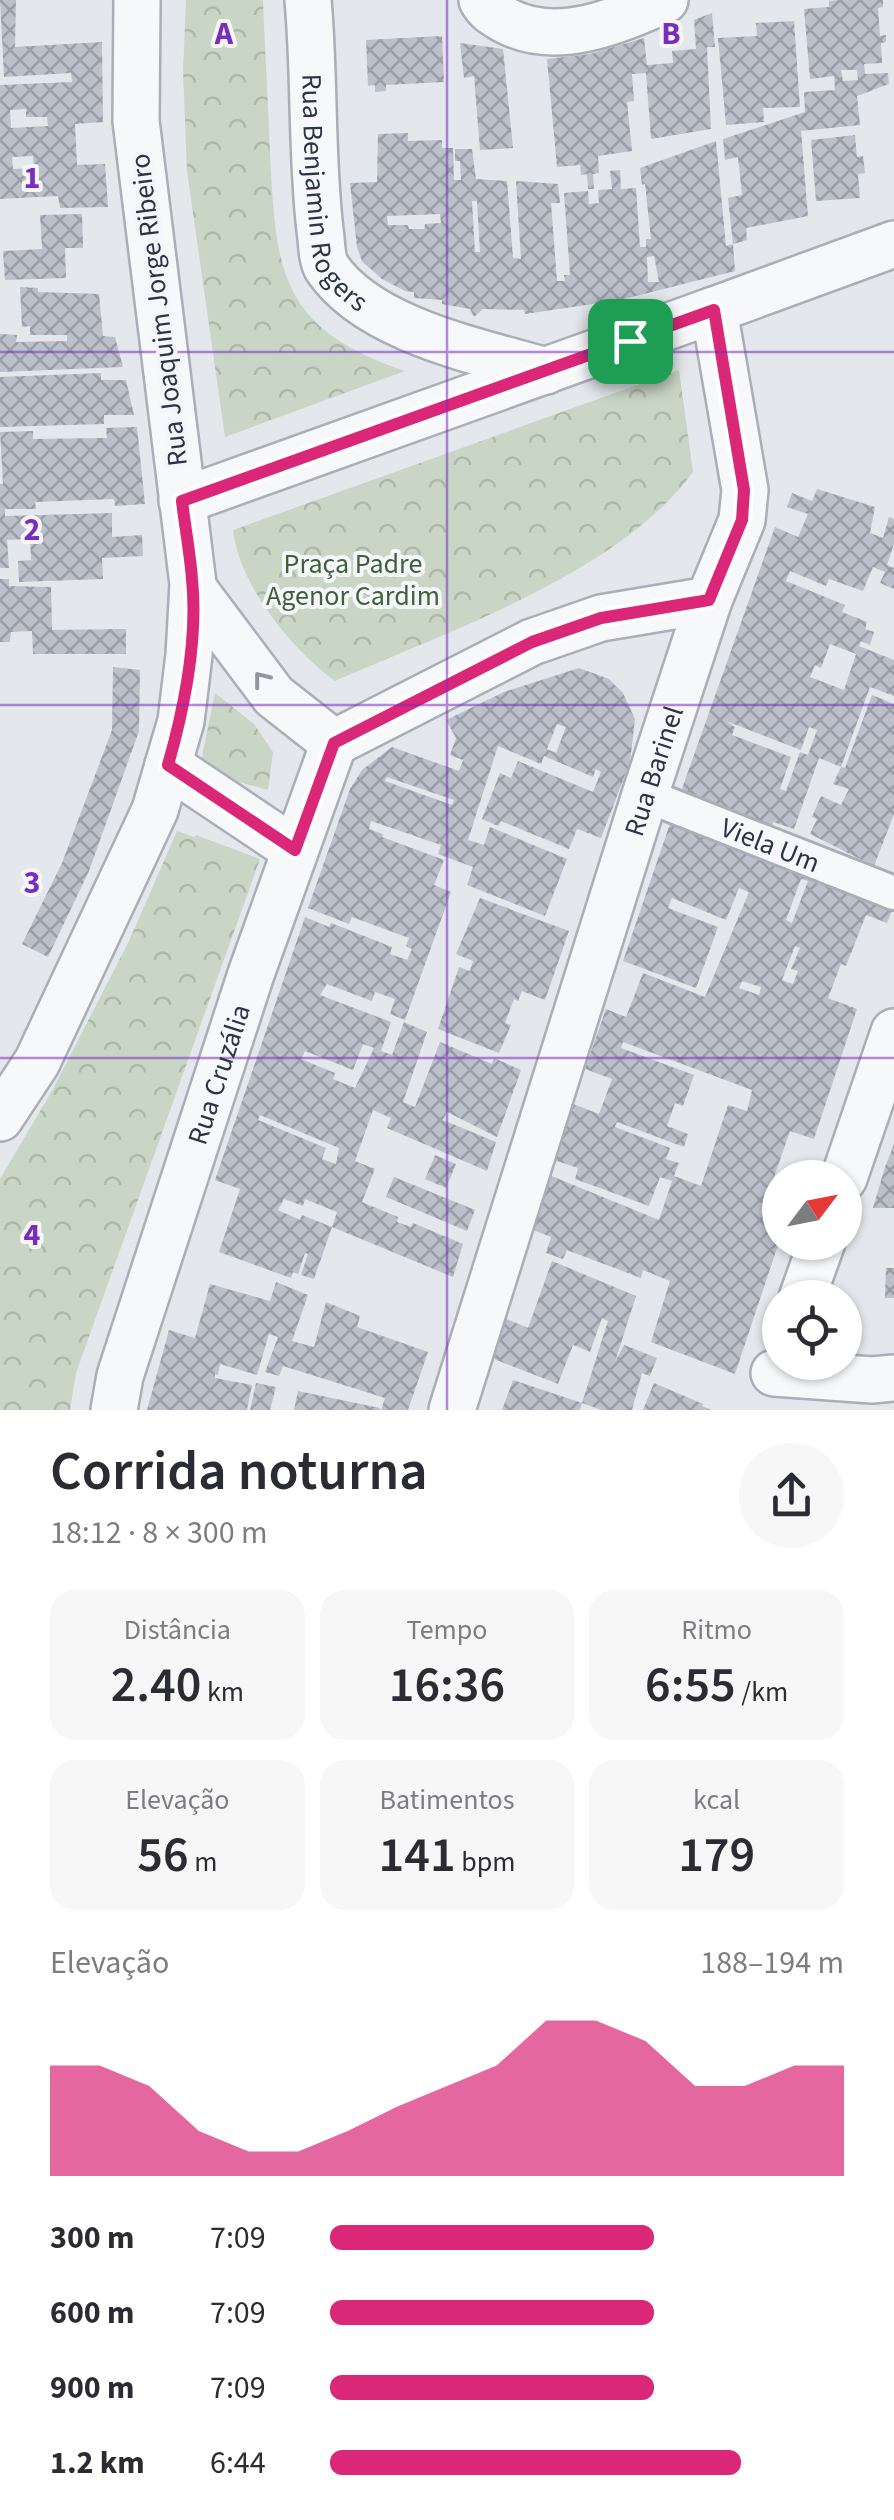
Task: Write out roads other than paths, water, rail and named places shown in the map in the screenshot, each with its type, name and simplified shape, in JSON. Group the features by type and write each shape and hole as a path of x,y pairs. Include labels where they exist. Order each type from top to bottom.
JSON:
{"street":[{"name":"Rua Joaquim Jorge Ribeiro","path":"0,1118 37,1062 155,810 181,721 192,588 136,121 137,0"},
{"name":"Rua Benjamin Rogers","path":"308,0 315,184 324,265 349,292 391,320 466,348 546,371"},
{"path":"482,0 487,9 512,24 544,33 623,19 665,0"},
{"path":"182,501 894,244"},
{"name":"Rua Barinel","path":"452,1410 645,795 709,600 742,520 744,490 714,310"},
{"path":"192,588 274,696 334,743 532,642 601,618 709,600"},
{"name":"Rua Cruzália","path":"114,1410 132,1340 251,974 334,743"},
{"path":"168,765 295,850"},
{"name":"Viela Um","path":"645,795 894,894"},
{"path":"850,1160 894,1032"},
{"path":"862,1380 894,1378"}],"park label":[{"name":"Praça Padre Agenor Cardim","path":"353,579"}]}
